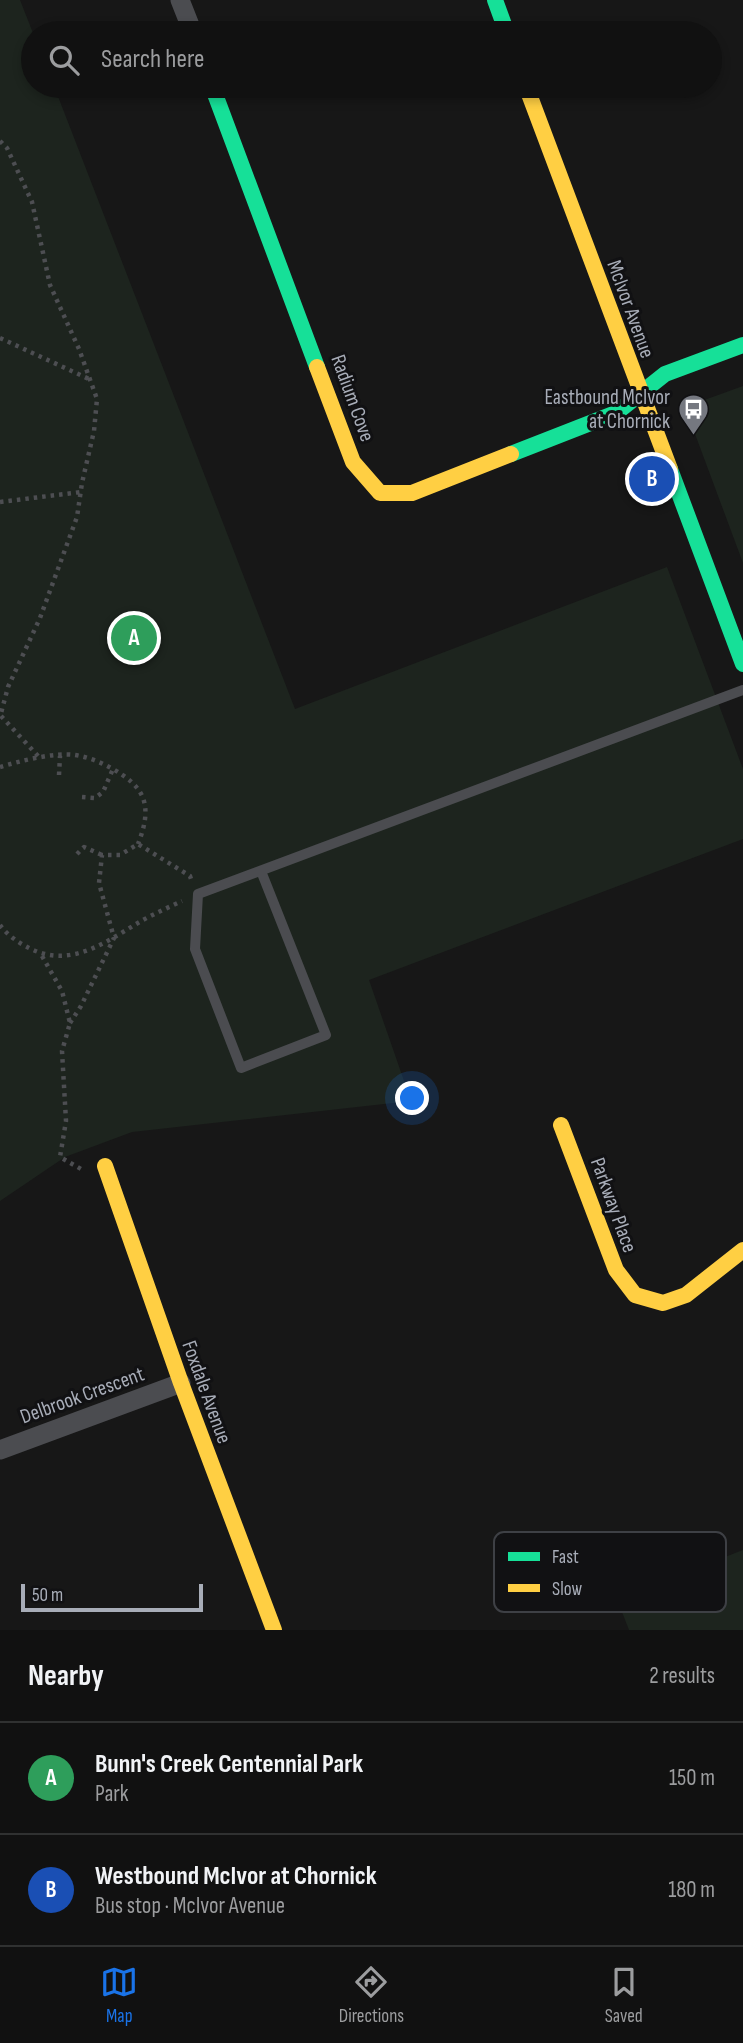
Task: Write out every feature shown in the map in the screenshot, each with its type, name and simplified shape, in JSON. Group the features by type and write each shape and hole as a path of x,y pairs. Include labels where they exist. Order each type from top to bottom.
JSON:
{"street":[{"path":"180,0 188,21"},
{"path":"495,0 503,21"},
{"name":"Radium Cove","path":"216,98 353,462 380,493 412,493 616,413 665,374 743,345"},
{"name":"McIvor Avenue","path":"530,98 743,664"},
{"name":"Parkway Place","path":"561,1125 616,1270 635,1295 663,1303 687,1295 743,1250"},
{"name":"Foxdale Avenue","path":"105,1166 181,1383 274,1630"},
{"name":"Delbrook Crescent","path":"0,1450 181,1383"}],"lane":[{"path":"261,872 326,1035 241,1068 195,949 198,894 743,690"}],"path":[{"path":"0,141 7,148 32,202 50,285 79,349 97,399 94,431 77,517 40,618 8,687 0,716 39,758"},
{"path":"0,338 90,380"},
{"path":"0,502 80,492"},
{"path":"0,767 73,754 113,769 139,788 146,816 138,844 120,855 102,855 84,846 77,855"},
{"path":"59,775 60,756"},
{"path":"82,797 95,798 103,792 113,769"},
{"path":"0,925 22,945 42,955 62,957 85,952 198,894 190,876 138,844"},
{"path":"102,855 99,884 114,938 69,1023 62,1051 66,1121 61,1157 114,1191"},
{"path":"42,955 62,991 69,1023"}],"shaded area":[{"path":"0,0 20,0 28,21 21,21 21,98 59,98 295,709 667,567 743,769 743,839 369,980 411,1101 132,1132 65,1157 0,1201"},
{"path":"743,386 743,563 685,407"},
{"path":"743,1550 743,1630 629,1630 622,1612 726,1612 726,1557"}],"traffic: fast":[{"path":"495,0 503,21"},
{"path":"216,98 317,367"},
{"path":"511,454 616,413 665,374 743,345"},
{"path":"670,469 743,664"}],"traffic: slow":[{"path":"531,98 670,469"},
{"path":"317,367 353,462 380,493 412,493 511,454"},
{"path":"561,1125 616,1270 635,1295 663,1303 686,1295 743,1250"},
{"path":"105,1166 181,1383 274,1630"}],"place":[{"name":"Eastbound McIvor at Chornick","path":"693,436"},
{"name":"Westbound McIvor at Chornick","path":"652,479"},
{"name":"Bunn's Creek Centennial Park","path":"134,638"}]}
